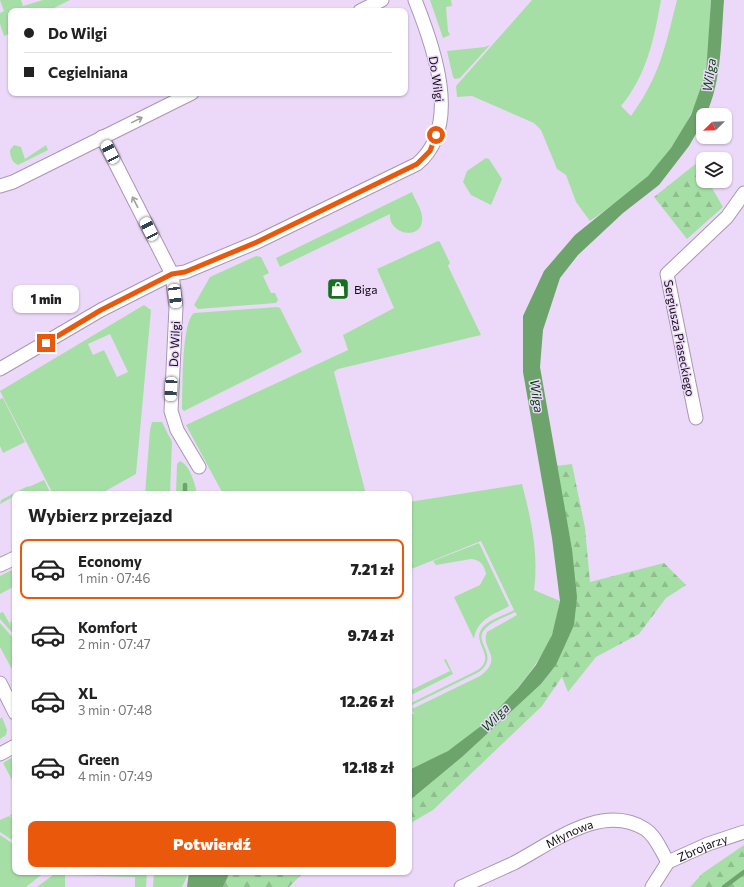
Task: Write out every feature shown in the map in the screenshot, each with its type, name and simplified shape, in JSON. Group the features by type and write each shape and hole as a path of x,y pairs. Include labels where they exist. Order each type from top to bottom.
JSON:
{"street":[{"path":"366,8 382,0"},
{"name":"Do Wilgi","path":"199,467 177,430 171,411 176,307 172,274 185,272 257,242 417,164 424,158 430,151 436,135 440,116 441,93 438,66 415,0"},
{"path":"0,186 13,182 186,96"},
{"path":"0,369 101,310 172,274 102,137"},
{"name":"Sergiusza Piaseckiego","path":"696,418 667,274 728,217 744,193"},
{"path":"0,565 12,559"},
{"path":"0,683 12,707"},
{"path":"0,754 12,748"},
{"name":"Młynowa","path":"461,887 513,863 573,831 605,820 620,820 634,824 646,830 654,837 668,862"},
{"name":"Zbrojarzy","path":"652,887 668,862 708,844 744,832"}],"green space":[{"path":"0,0 21,0 23,6 43,0 70,0 54,8 8,8 8,34 4,36 0,24 0,13 4,11"},
{"path":"430,0 451,0 452,6 446,7 448,31 450,35 443,38"},
{"path":"532,0 661,0 648,56 637,82 621,106 631,116 649,88 655,74 665,47 677,0 711,0 707,65 697,101 684,128 667,154 648,176 613,205 590,221 576,202 566,175 557,169 541,130 534,123 472,96 457,97 456,86"},
{"path":"490,45 460,78 455,79 453,77 447,51 485,47"},
{"path":"14,145 21,147 25,159 46,145 48,150 18,165 13,161 10,155 10,150"},
{"path":"486,158 489,159 502,179 491,205 471,195 463,182 467,171"},
{"path":"696,164 696,188 712,188 723,207 687,239 654,197"},
{"path":"412,192 422,216 421,224 418,230 406,233 400,231 391,221 390,214 280,267 276,258"},
{"path":"438,241 440,242 450,263 448,266 481,335 338,369 334,372 365,491 221,491 186,425 348,350 343,335 394,308 377,269"},
{"path":"256,256 261,257 269,273 263,276 271,293 275,293 278,300 276,303 198,309 194,305 210,277"},
{"path":"144,305 151,310 136,474 105,491 51,491 0,391","holes":["110,334 128,372 117,377 104,350 93,355 88,344"]},
{"path":"280,308 302,352 184,411 182,409 185,343 190,319 194,313"},
{"path":"3,398 25,442 3,453 0,446 0,399"},
{"path":"152,422 162,422 172,442 170,491 145,491 150,430"},
{"path":"180,461 187,466 196,491 176,491 177,464"},
{"path":"572,464 585,528 590,582 664,563 686,585 666,598 639,634 596,657 568,692 562,677 542,706 433,810 412,822 412,799 462,757 541,684 556,665 562,651 572,549 556,466"},
{"path":"44,480 50,491 18,491"},
{"path":"522,484 531,523 535,550 536,563 534,590 560,601 553,633 543,652 521,684 507,700 477,730 462,742 434,759 412,769 412,714 414,714 412,709 480,676 491,664 490,654 486,644 487,632 517,615 515,612 495,621 485,629 482,634 482,639 487,654 487,660 485,666 479,672 412,705 412,703 478,670 483,665 485,659 485,654 479,639 479,634 482,628 492,620 514,610 481,541 412,569 412,502"},
{"path":"12,494 12,498 0,504 1,500"},
{"path":"479,543 509,606 482,622 478,627 474,639 454,597 480,585 486,574 483,566 477,560 471,559 436,565 433,561"},
{"path":"12,570 12,588 0,594 0,576"},
{"path":"3,612 11,626 10,622 12,621 12,633 0,619 0,613"},
{"path":"0,623 12,637 12,669 0,647"},
{"path":"446,659 453,674 412,694 412,690 450,671 444,660"},
{"path":"2,717 7,730 6,735 0,739 0,719"},
{"path":"12,758 12,780 3,763"},
{"path":"12,814 12,840 0,832 0,820 9,816 11,818 10,815"},
{"path":"0,835 12,843 12,875 41,875 26,887 0,887"},
{"path":"744,845 744,887 690,887 703,873"},
{"path":"53,875 65,875 65,887 37,887"},
{"path":"65,875 147,875 146,887 135,887 135,877"},
{"path":"154,875 188,875 182,887 153,887"},
{"path":"229,875 301,875 289,887 223,887"}],"water":[{"name":"Wilga","path":"711,0 724,0 720,59 715,88 709,108 696,108 696,134 689,146 659,185 623,213 578,255 560,278 543,330 540,367 572,549 577,597 574,625 556,665 541,684 462,757 412,799 412,769 448,751 485,723 518,688 536,665 552,635 560,601 552,538 523,372 523,316 544,271 575,235 648,176 671,148 691,115 706,73"},
{"path":"189,875 229,875 223,887 187,887"}],"waterway":[{"path":"185,485 185,491"},
{"path":"724,887 744,872"}],"place":[{"name":"Biga","path":"338,289"}],"route":[{"path":"46,343 101,310 172,274 185,272 257,242 342,202 417,164 430,151 436,135"}]}
